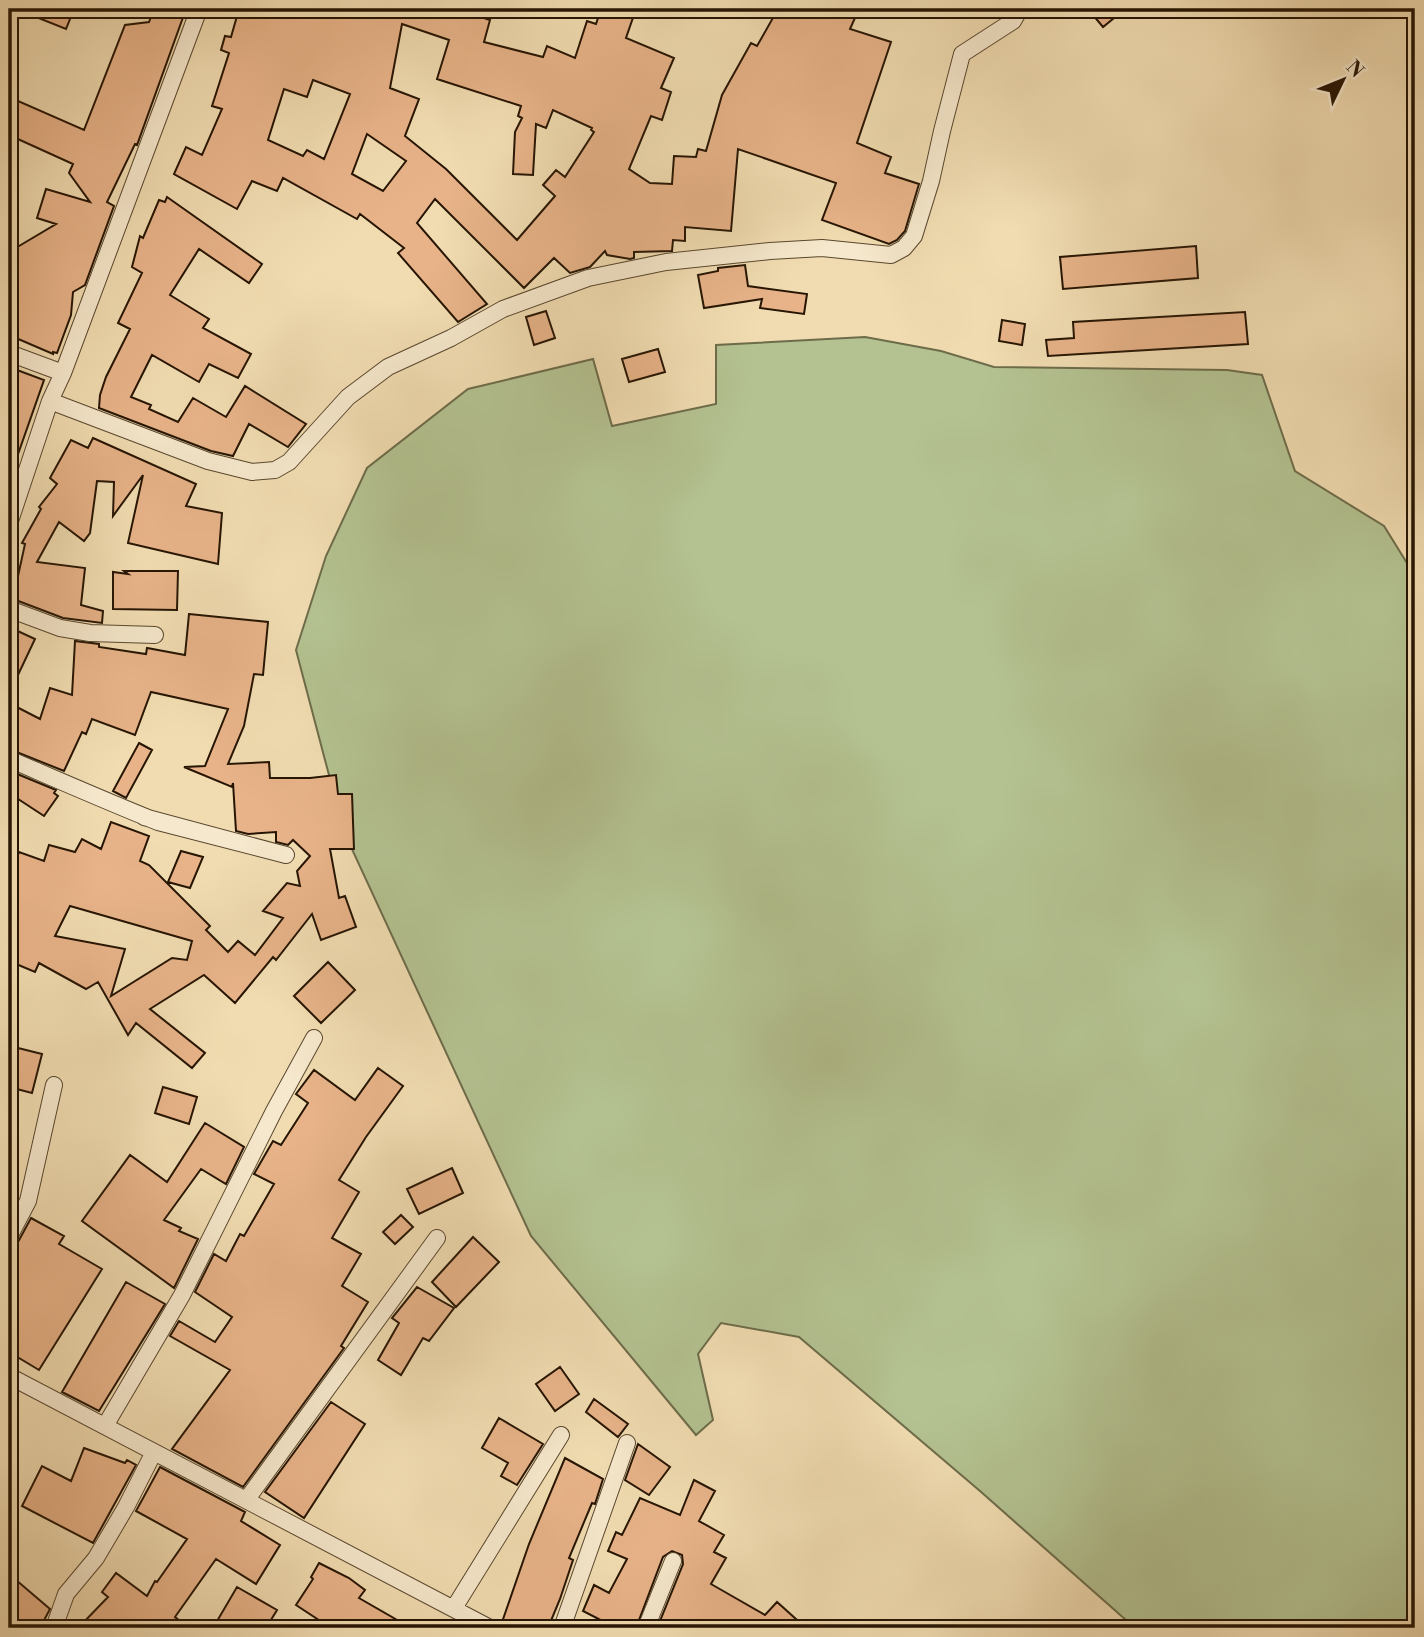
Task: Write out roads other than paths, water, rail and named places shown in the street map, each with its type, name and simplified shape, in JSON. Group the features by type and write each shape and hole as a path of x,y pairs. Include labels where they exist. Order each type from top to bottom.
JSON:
{"street":[{"path":"9,524 50,401 63,373 199,9"},
{"path":"50,401 208,461 252,472 275,470 289,462 348,397 388,367 452,338 503,309 588,278 666,262 770,251 822,248 891,255 904,248 914,236 931,181 962,54 1013,22 1020,9"},
{"path":"9,353 63,373"},
{"path":"9,609 60,628 90,633 155,635"},
{"path":"9,759 144,817 158,822 286,855 144,817"},
{"path":"105,1426 182,1295 274,1111 314,1038"},
{"path":"9,1237 28,1201 54,1085"},
{"path":"247,1499 437,1238"},
{"path":"9,1376 490,1628"},
{"path":"454,1608 561,1435"},
{"path":"562,1628 626,1443"},
{"path":"51,1628 55,1625 66,1594 96,1558 154,1452"},
{"path":"646,1628 673,1561"}]}
